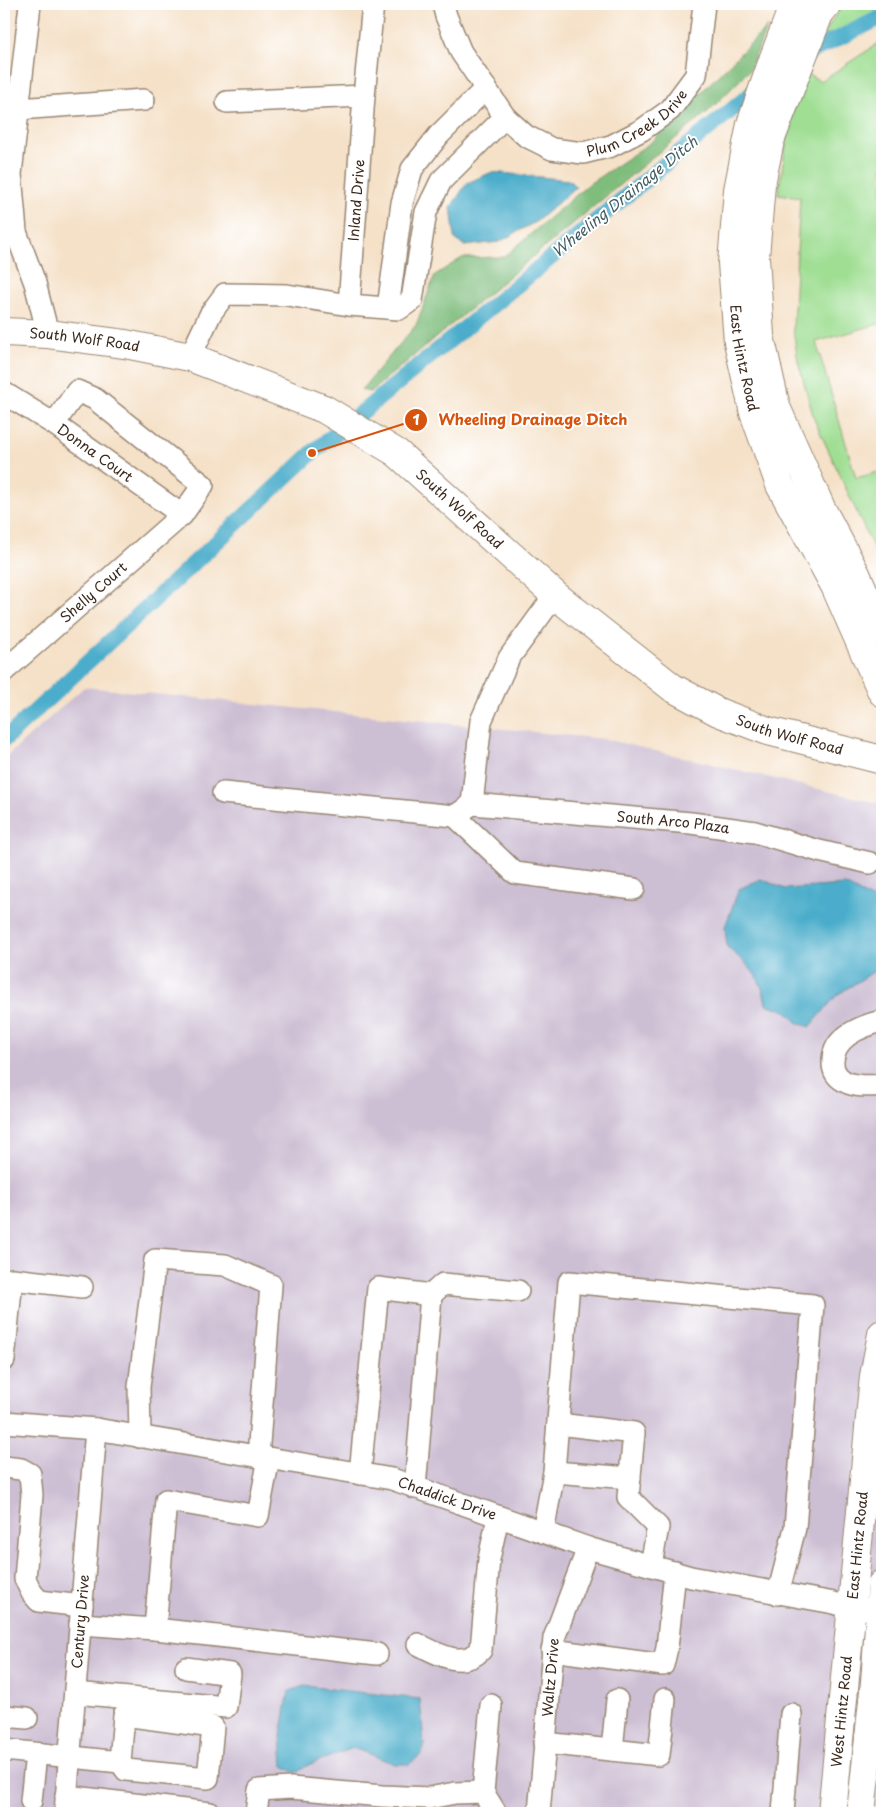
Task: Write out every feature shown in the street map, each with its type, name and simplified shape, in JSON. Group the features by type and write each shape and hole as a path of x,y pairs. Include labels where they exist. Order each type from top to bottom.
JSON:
{"main road":[{"name":"East Hintz Road","path":"794,4 772,60 761,132 761,184 754,257 760,336 776,407 821,508 856,574 882,632"},
{"name":"East Hintz Road","path":"823,9 761,132 738,190 732,263 738,342 754,413 780,485 835,586 882,692"},
{"name":"South Wolf Road","path":"4,332 48,334 125,344 190,357 324,409 397,454 555,595 673,688 718,712 768,731 882,760"},
{"name":"East Hintz Road","path":"851,1608 874,1376 882,1334"},
{"name":"West Hintz Road","path":"861,1813 875,1682 881,1601"},
{"name":"West Hintz Road","path":"832,1813 851,1608"}],"street":[{"path":"30,4 11,174 16,232 35,284 48,334"},
{"name":"Inland Drive","path":"349,305 364,96 373,4"},
{"name":"Plum Creek Drive","path":"444,4 446,16 461,52 505,117 526,136 552,149 583,153 611,146 642,130 670,110 696,76 704,4"},
{"path":"394,308 402,203 412,169 439,135 486,88"},
{"path":"227,102 364,96"},
{"path":"18,109 144,100"},
{"path":"190,357 211,313 225,294 288,295 349,305 394,308 412,300 426,212 441,181 505,117"},
{"name":"Shelly Court","path":"4,671 182,515 203,485 95,399 77,391 54,424"},
{"name":"Donna Court","path":"4,394 54,424 182,515"},
{"path":"455,816 472,804 481,721 509,658 555,595"},
{"path":"223,793 455,816 514,873 634,889"},
{"name":"South Arco Plaza","path":"472,804 681,822 746,831 870,862"},
{"path":"882,1021 864,1026 842,1040 835,1050 833,1069 838,1077 852,1085 882,1086"},
{"path":"140,1436 139,1387 155,1260 225,1265 271,1284 264,1458 258,1516 166,1500 155,1629"},
{"path":"4,1360 12,1279 82,1287"},
{"path":"543,1532 554,1472 569,1282 813,1305 795,1528 778,1594"},
{"path":"415,1488 431,1296 443,1284 518,1291"},
{"path":"360,1474 378,1288 431,1296"},
{"name":"Chaddick Drive","path":"4,1422 96,1429 392,1480 588,1548 675,1572 851,1608 881,1601"},
{"path":"558,1424 634,1433 628,1497 658,1527 651,1565"},
{"name":"Century Drive","path":"66,1805 96,1429"},
{"path":"4,1468 21,1469 30,1474 32,1495 25,1579 39,1602 81,1615 155,1629 376,1654"},
{"path":"554,1472 630,1478"},
{"path":"418,1644 440,1656 464,1660 475,1657 481,1650 489,1559 498,1517"},
{"name":"Waltz Drive","path":"539,1813 552,1650 559,1621 588,1548"},
{"path":"552,1650 662,1665 666,1648 675,1572"},
{"path":"75,1693 226,1707 230,1674 186,1668"},
{"path":"544,1743 659,1755 665,1699"},
{"path":"612,1750 616,1700"},
{"path":"491,1706 483,1792 496,1813"},
{"path":"783,1813 791,1714"},
{"path":"4,1750 120,1762 126,1770 208,1778 213,1727 124,1715 120,1762"},
{"path":"4,1716 27,1718"},
{"path":"32,1801 36,1754"},
{"path":"256,1813 259,1790 291,1788 430,1798 483,1792"},
{"path":"66,1805 210,1813"}],"shaded area":[{"path":"84,687 605,739 882,804 882,1813 4,1813 4,759"}],"green space":[{"path":"854,4 882,4 882,12 824,36 838,10"},
{"path":"767,27 749,71 710,110 370,392 361,390 416,325 435,275 462,258 504,257 589,184 650,143"},
{"path":"882,41 882,323 816,342 856,478 882,471 882,567 814,419 798,361 793,328 800,197 778,194 790,120 806,74 821,81"}],"water":[{"path":"492,172 569,180 576,187 537,221 499,242 465,246 455,239 451,207 467,183"},
{"path":"761,879 785,889 845,885 879,903 882,913 882,960 876,970 837,995 810,1027 797,1022 786,1011 766,1004 757,978 741,959 727,947 725,927 739,889"},
{"path":"304,1686 420,1699 424,1745 422,1754 409,1764 395,1764 353,1748 308,1765 296,1773 283,1766 281,1735 289,1691"}],"waterway":[{"name":"Wheeling Drainage Ditch","path":"802,56 882,17"},
{"name":"Wheeling Drainage Ditch","path":"4,740 312,453 762,85"}],"place":[{"name":"Wheeling Drainage Ditch","path":"312,453"}]}
